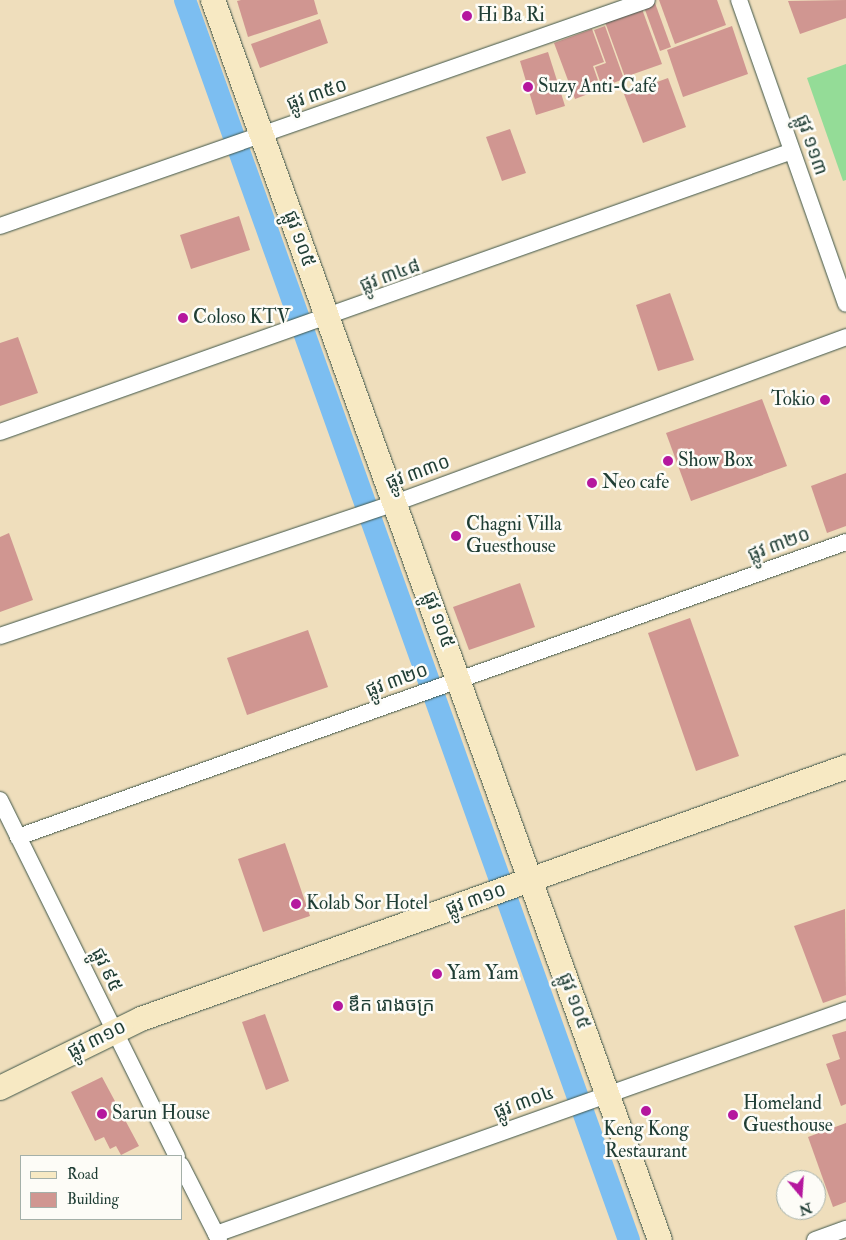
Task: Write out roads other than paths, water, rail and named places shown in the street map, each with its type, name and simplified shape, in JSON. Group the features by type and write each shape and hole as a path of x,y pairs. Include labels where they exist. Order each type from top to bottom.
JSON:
{"street":[{"name":"ផ្លូវ ១០៥","path":"213,0 256,138 452,683 522,884 600,1098 660,1240"},
{"name":"ផ្លូវ ៣៥០","path":"0,226 647,0"},
{"name":"ផ្លូវ ១១៣","path":"738,0 846,304"},
{"name":"ផ្លូវ ៣៤៨","path":"0,432 292,332 792,151"},
{"name":"ផ្លូវ ៣៣០","path":"0,636 388,506 846,337"},
{"name":"ផ្លូវ ៣២០","path":"18,837 846,542"},
{"name":"ផ្លូវ ៣១០","path":"0,1088 114,1031 846,767"},
{"name":"ផ្លូវ ៩៥","path":"0,800 176,1155"},
{"name":"ផ្លូវ ៣០៤","path":"218,1237 846,1010"},
{"path":"182,1167 218,1237"},
{"path":"815,1240 846,1229"}],"waterway":[{"path":"185,0 629,1240"}],"place":[{"name":"Hi Ba Ri","path":"467,16"},
{"name":"Suzy Anti-Café","path":"528,87"},
{"name":"Coloso KTV","path":"183,318"},
{"name":"Tokio","path":"825,400"},
{"name":"Show Box","path":"668,461"},
{"name":"Neo cafe","path":"592,483"},
{"name":"Chagni Villa Guesthouse","path":"456,536"},
{"name":"Kolab Sor Hotel","path":"296,904"},
{"name":"Yam Yam","path":"437,974"},
{"name":"ឌឹក រោងចក្រ","path":"338,1006"},
{"name":"Keng Kong Restaurant","path":"646,1111"},
{"name":"Sarun House","path":"102,1114"},
{"name":"Homeland Guesthouse","path":"733,1115"}]}
